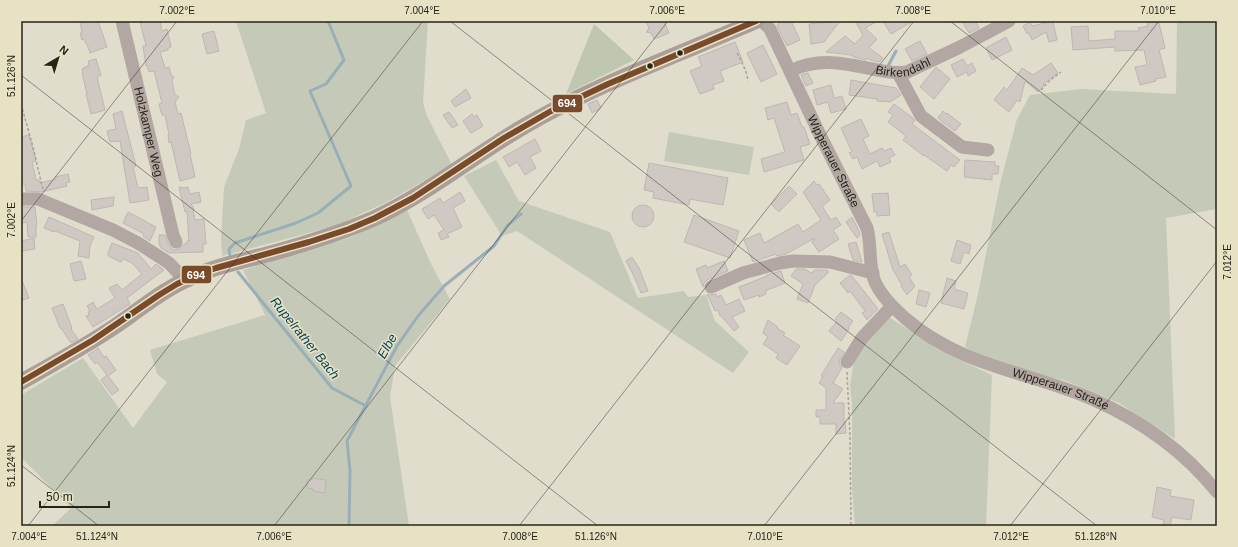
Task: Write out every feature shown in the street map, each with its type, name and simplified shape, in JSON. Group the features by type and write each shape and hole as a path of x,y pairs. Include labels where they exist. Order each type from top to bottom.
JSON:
{"main road":[{"path":"21,382 103,334 161,294 185,280 220,267 333,234 374,218 404,202 522,127 558,107 589,92 756,21"}],"street":[{"name":"Holzkamper Weg","path":"122,21 173,235 176,242"},
{"name":"Wipperauer Straße","path":"762,21 770,29 820,135 867,228 873,273 877,284 892,306 927,335 961,354 989,365 1082,395 1125,415 1156,434 1177,451 1217,492"},
{"name":"Birkendahl","path":"790,71 803,65 827,62 850,64 898,73 907,72 960,47 1009,21"},
{"path":"898,73 921,116 962,147 988,150"},
{"path":"21,199 38,199 114,230 169,263 185,280"},
{"path":"711,287 743,274 780,263 793,261 830,262 873,273"},
{"path":"846,362 864,334 892,306"}],"path":[{"path":"737,53 747,74 748,81"},
{"path":"1041,90 1049,81 1061,72"},
{"path":"21,104 46,202"},
{"path":"846,362 850,437 851,526"}],"green space":[{"path":"236,21 428,21 423,103 427,116 452,165 387,202 335,226 222,256 221,239 224,187 239,149 246,120 266,113"},
{"path":"1177,21 1217,21 1217,209 1166,218 1175,439 1119,403 1066,381 1016,368 972,352 965,347 978,294 1000,184 1017,119 1030,95 1081,89 1176,94"},
{"path":"594,24 634,60 566,94"},
{"path":"669,132 754,147 749,175 664,161"},
{"path":"496,160 519,201 610,232 638,298 684,291 688,297 706,295 715,321 749,352 733,373 517,231 502,236 464,176"},
{"path":"407,210 432,266 450,299 395,366 390,397 409,526 52,526 71,508 21,457 21,395 83,358 133,428 167,382 157,374 150,350 265,315 243,270 351,237"},
{"path":"889,317 939,350 992,375 986,526 855,526 852,488 852,404 850,385 854,360 870,335"}],"building":[{"path":"98,21 107,47 90,53 84,39 82,40 80,33 82,33 80,22"},
{"path":"140,21 160,21 162,31 167,29 171,47 168,48 168,50 160,52 165,68 169,67 171,75 174,77 172,81 175,95 179,97 175,102 178,114 181,113 195,177 180,181 171,142 169,143 165,115 162,115 159,104 162,103 154,71 149,72 147,65 146,66 143,46 146,46"},
{"path":"646,21 664,21 669,33 654,39 651,33 646,32 649,28"},
{"path":"781,21 791,21 800,40 787,46 777,26"},
{"path":"840,21 824,42 811,44 809,24"},
{"path":"855,21 878,21 865,28 877,39 869,48 883,58 880,62 867,58 866,60 851,55 826,52 845,36 855,44 863,35"},
{"path":"883,21 913,21 891,34"},
{"path":"962,21 975,21 979,28 969,33"},
{"path":"1053,21 1057,40 1049,42 1046,32 1032,40 1029,33 1027,34 1023,26 1030,22 1032,26"},
{"path":"1156,21 1156,23 1159,23 1165,48 1159,50 1166,77 1155,79 1156,81 1140,85 1135,67 1147,65 1144,50 1115,51 1115,47 1073,50 1071,27 1088,26 1089,41 1115,39 1115,31 1139,31 1138,28 1148,26 1147,23"},
{"path":"214,31 219,51 207,54 202,34"},
{"path":"1006,37 1012,50 992,60 986,48"},
{"path":"920,41 927,54 912,61 905,49"},
{"path":"735,42 743,62 720,71 724,81 713,85 714,89 700,94 690,71 702,66 698,57"},
{"path":"763,45 777,74 761,82 747,53"},
{"path":"96,59 101,75 97,77 105,110 91,114 82,69 89,65 88,61"},
{"path":"963,59 967,66 972,63 976,71 968,76 967,72 957,77 951,65"},
{"path":"1051,63 1058,73 1043,84 1044,85 1038,92 1025,81 1020,102 1017,100 1009,112 994,100 1004,87 1007,90 1022,68 1033,75"},
{"path":"936,67 950,79 934,99 920,87"},
{"path":"808,73 813,83 806,86 801,75"},
{"path":"851,80 896,88 901,95 890,102 877,101 877,99 849,95"},
{"path":"831,85 834,98 842,96 846,109 831,113 828,102 817,105 813,90"},
{"path":"466,89 471,98 455,107 451,101"},
{"path":"597,100 601,108 592,113 588,104"},
{"path":"787,102 791,115 797,113 810,144 800,147 804,160 764,172 761,159 785,152 774,118 768,120 765,108"},
{"path":"894,104 913,118 915,121 912,124 960,160 954,167 951,165 947,171 903,140 906,136 888,122 893,115 888,112"},
{"path":"122,111 136,166 133,167 138,188 147,187 149,200 130,203 120,141 110,142 107,131 116,129 113,114"},
{"path":"943,111 961,124 955,131 938,118"},
{"path":"449,112 458,125 452,128 443,115"},
{"path":"472,114 474,117 477,115 483,126 471,133 463,121"},
{"path":"861,119 869,136 863,139 870,154 882,148 884,151 891,148 895,155 889,158 891,162 880,167 877,161 862,169 857,157 853,159 849,153 852,152 841,128"},
{"path":"29,135 36,161 32,162 36,180 39,180 40,183 68,174 70,182 66,183 67,186 41,192 26,191 25,184 21,184 21,137"},
{"path":"535,139 541,151 530,157 536,168 525,175 517,162 509,167 503,157"},
{"path":"965,160 995,162 995,166 999,166 998,174 992,174 992,180 964,177"},
{"path":"649,163 728,178 723,205 690,199 689,205 653,198 654,192 644,190"},
{"path":"814,181 817,185 819,184 830,200 822,206 831,220 836,217 841,225 833,230 839,239 819,252 812,242 815,238 786,254 777,256 776,254 753,262 744,240 760,233 764,243 798,224 803,232 821,220 803,192"},
{"path":"789,186 797,194 779,212 771,204"},
{"path":"179,187 188,187 190,194 199,192 201,202 191,204 194,209 195,220 204,219 206,244 203,244 203,252 169,253 161,248 161,245 159,245 159,235 165,235 169,245 175,250 179,249 184,244 187,244 187,241 189,241 187,211 185,212"},
{"path":"460,192 465,201 453,208 462,227 447,234 449,237 441,240 438,233 444,230 434,215 428,219 422,209 440,198 443,203"},
{"path":"888,193 890,215 877,216 877,212 874,212 872,194"},
{"path":"114,197 113,206 92,210 91,200"},
{"path":"643,205 651,208 654,216 651,224 643,227 635,224 632,216 635,208"},
{"path":"21,207 35,207 37,225 36,237 28,237 27,222 22,223"},
{"path":"128,212 156,227 150,241 143,236 144,234 123,223"},
{"path":"694,215 739,231 730,258 684,242"},
{"path":"49,217 94,237 90,246 89,258 78,256 80,241 44,228"},
{"path":"852,217 860,235 857,238 846,222"},
{"path":"889,232 900,267 905,264 912,275 909,277 915,286 907,295 893,270 882,234"},
{"path":"34,238 35,249 21,251 21,241"},
{"path":"957,240 971,245 969,254 964,252 960,264 951,261"},
{"path":"856,242 862,262 853,260 848,244"},
{"path":"112,243 138,253 151,269 156,264 164,270 127,298 130,304 93,327 86,316 89,315 88,312 90,311 87,306 93,302 97,309 115,298 109,288 117,284 122,290 142,274 132,263 123,259 121,262 108,256"},
{"path":"632,257 639,268 648,291 641,293 626,261"},
{"path":"81,261 86,279 74,281 70,264"},
{"path":"724,261 728,271 707,280 703,287 696,269 706,265 707,268"},
{"path":"796,269 805,269 811,273 815,270 827,270 829,272 815,285 808,303 797,299 803,284 791,276"},
{"path":"781,271 785,283 765,291 766,294 759,297 759,295 744,300 739,287 767,275"},
{"path":"850,275 878,309 867,320 862,313 865,311 850,291 848,293 840,283"},
{"path":"21,278 29,298 23,300 21,296"},
{"path":"947,278 956,281 954,289 968,293 964,309 941,303"},
{"path":"919,290 930,293 926,307 916,304"},
{"path":"707,294 716,294 717,297 721,295 726,305 739,299 745,311 732,317 739,327 734,331 720,316 718,310 715,311"},
{"path":"63,304 72,328 71,329 78,339 71,343 60,328 52,308"},
{"path":"841,312 853,321 841,341 829,331 837,321 835,319"},
{"path":"768,320 785,333 783,335 800,346 787,365 776,358 778,354 763,344 768,337 763,333"},
{"path":"98,348 116,370 108,376 119,390 112,395 101,380 107,375 97,362 95,364 88,355"},
{"path":"838,348 844,352 839,361 842,368 833,383 843,389 833,403 844,403 844,422 846,433 836,434 836,424 820,424 820,417 816,417 816,410 826,410 826,388 819,383 823,377 821,376"},
{"path":"312,478 326,480 325,493 313,491 313,489 307,488 307,480 312,480"},
{"path":"1157,487 1171,490 1170,496 1194,500 1191,520 1172,517 1170,526 1163,526 1164,520 1152,517"}],"waterway":[{"name":"Rupelrather Bach","path":"230,256 229,249 235,243 296,223 318,213 351,186 310,91 326,84 344,60 328,21"},
{"name":"Elbe","path":"888,66 896,51"},
{"name":"Elbe","path":"349,526 350,470 347,441 397,346 418,316 444,286 494,246 507,226 521,214"},
{"name":"Rupelrather Bach","path":"238,272 332,388 366,406"}],"transit line":[{"name":"694","path":"21,382 93,340 177,284 216,268 309,242 349,229 375,218 413,198 504,138 551,111 608,84 756,21"}]}
